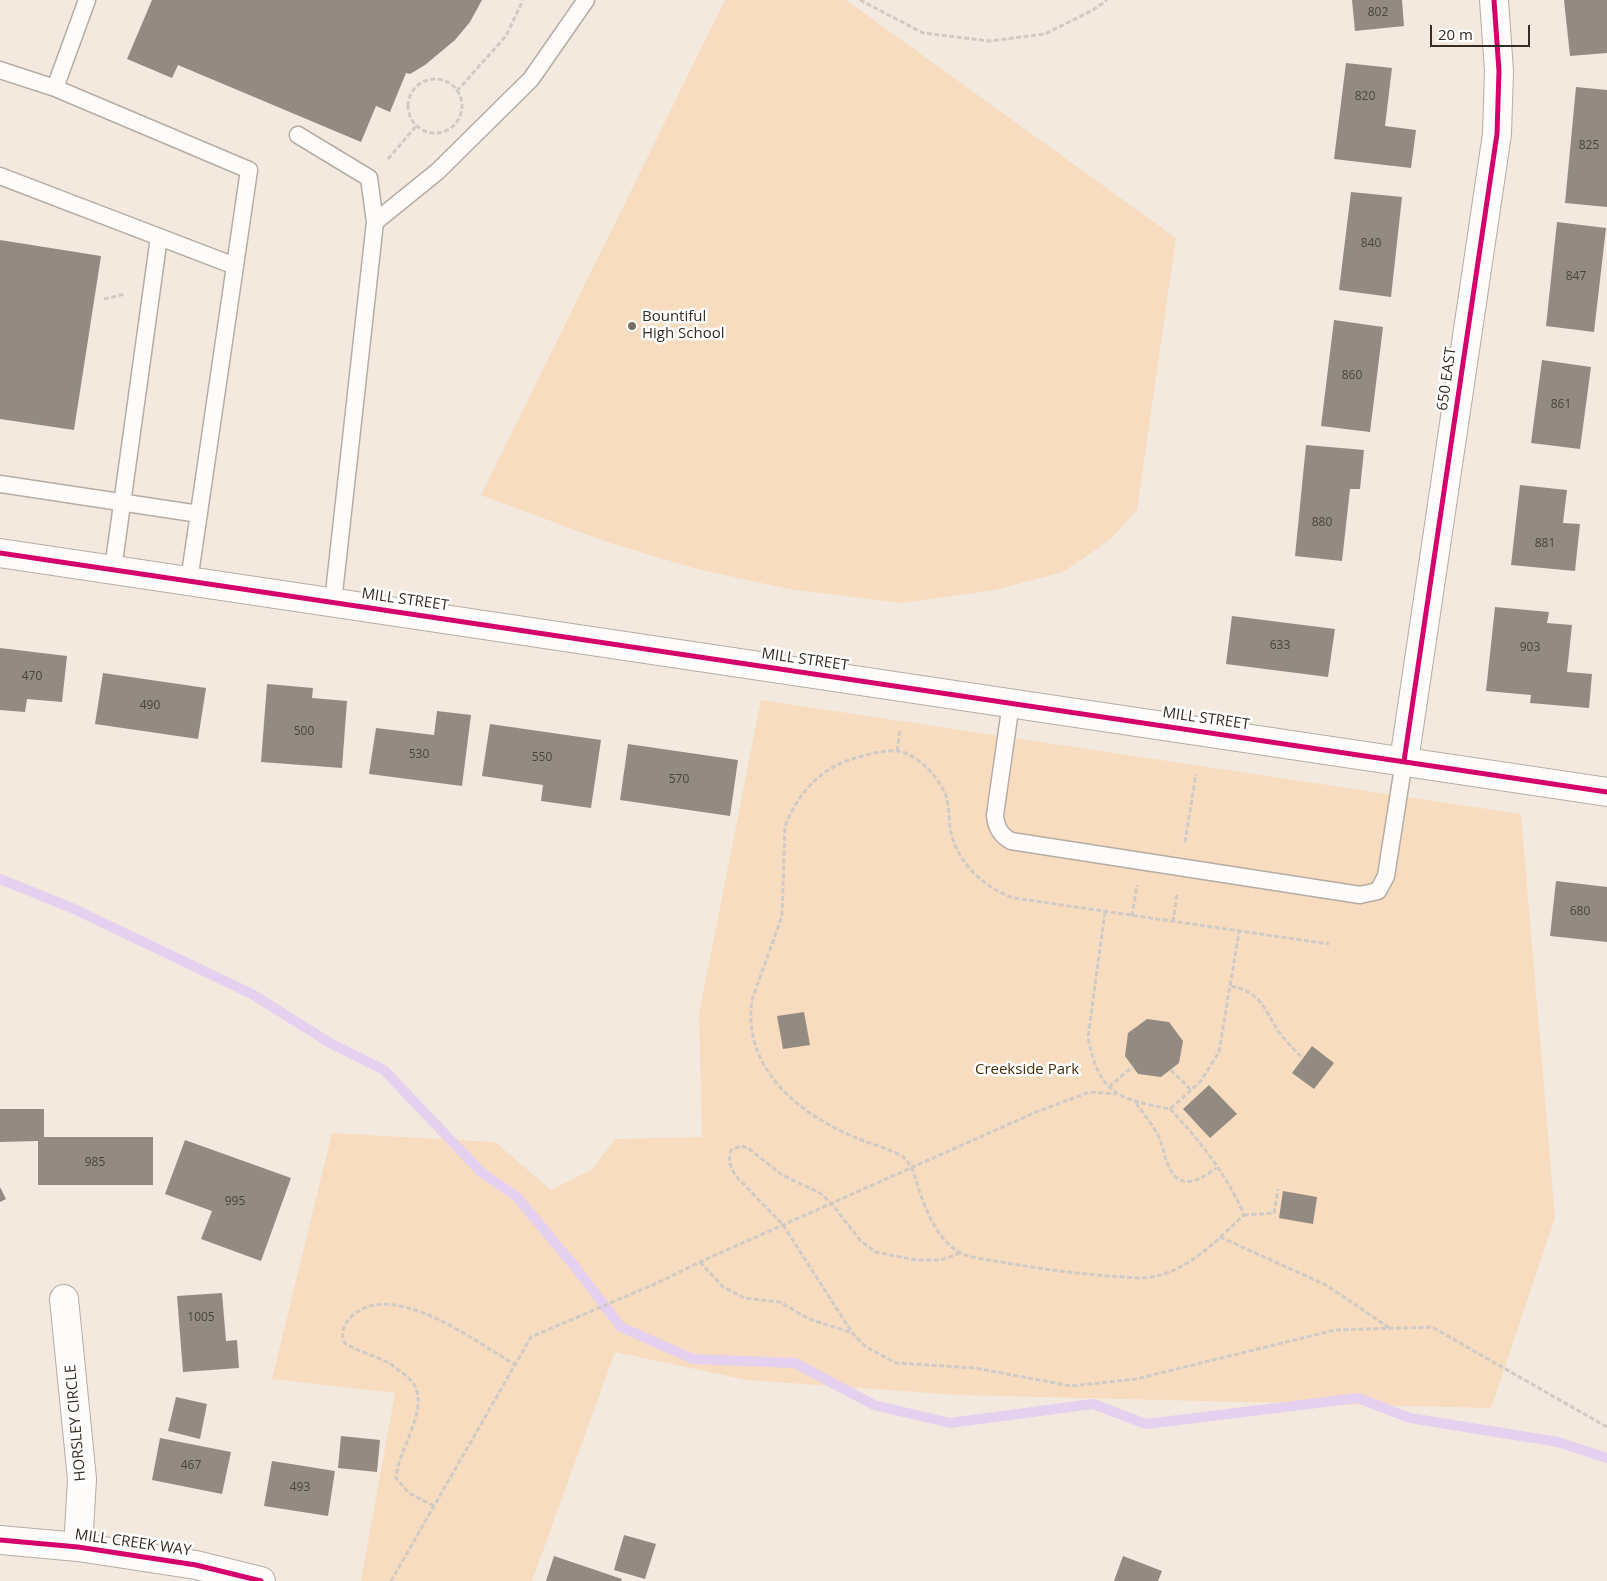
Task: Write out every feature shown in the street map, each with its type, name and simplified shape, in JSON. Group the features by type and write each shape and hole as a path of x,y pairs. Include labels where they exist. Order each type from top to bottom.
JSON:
{"street":[{"name":"650 EAST","path":"1404,761 1497,134 1499,71 1494,0"},
{"name":"MILL STREET","path":"0,552 1607,792"},
{"name":"HORSLEY CIRCLE","path":"64,1298 82,1479 78,1547"},
{"name":"MILL CREEK WAY","path":"0,1540 78,1547 196,1565 261,1581"}],"lane":[{"path":"55,88 87,0"},
{"path":"375,222 438,171 531,79 586,0"},
{"path":"0,70 55,88 249,170 189,581"},
{"path":"298,135 369,178 375,222 333,602"},
{"path":"0,176 235,266"},
{"path":"113,570 124,502 159,237"},
{"path":"0,484 199,514"},
{"path":"1011,703 995,815 1003,837 1011,841 1351,894 1378,892 1383,884 1404,761"}],"path":[{"path":"457,91 506,36 523,0"},
{"path":"860,0 923,33 989,41 1045,34 1094,10 1107,0"},
{"path":"434,79 443,80 457,91 462,107 456,124 441,132 424,130 417,126 411,118 409,101 418,86 434,79"},
{"path":"388,159 417,126"},
{"path":"897,751 900,730"},
{"path":"1278,1189 1274,1212 1244,1215 1220,1237 1177,1269 1154,1278 1046,1270 960,1253 941,1237 933,1223 912,1168 902,1156 824,1123 790,1100 765,1066 756,1048 750,1014 756,986 775,940 782,916 784,838 790,814 806,787 830,769 861,756 897,751 916,760 939,783 947,800 950,828 956,846 967,864 991,889 1014,898 1328,944"},
{"path":"1185,842 1196,774"},
{"path":"1173,922 1177,894"},
{"path":"1105,912 1088,1037 1092,1057 1109,1087 1116,1094"},
{"path":"1170,1109 1192,1092 1209,1071 1219,1052 1239,932"},
{"path":"1231,986 1249,992 1261,1001 1280,1032 1303,1058"},
{"path":"1109,1087 1133,1066"},
{"path":"1171,1070 1192,1092"},
{"path":"390,1581 531,1337 658,1283 700,1262 1036,1112 1090,1092 1116,1094 1136,1102 1170,1109 1195,1135 1238,1200 1244,1215"},
{"path":"1136,1102 1159,1137 1168,1166 1177,1178 1188,1182 1199,1181 1216,1168"},
{"path":"960,1253 941,1260 916,1260 875,1252 850,1229 831,1203 820,1193 782,1175 748,1148 741,1146 733,1149 729,1162 735,1175 783,1225 853,1334 866,1347 896,1363 975,1368 1071,1386 1136,1379 1335,1330 1432,1327 1607,1427"},
{"path":"1220,1237 1326,1285 1391,1329"},
{"path":"700,1262 722,1286 744,1298 780,1302 809,1319 853,1334"},
{"path":"434,1506 409,1493 396,1478 396,1470 411,1435 415,1418 417,1394 414,1384 390,1364 372,1354 351,1348 344,1342 343,1329 346,1322 354,1314 368,1307 388,1304 411,1308 440,1320 516,1365"}],"green space":[{"path":"725,0 846,0 1176,238 1137,510 1111,539 1063,572 995,590 902,603 789,589 697,569 607,542 481,495"},
{"name":"Creekside Park","path":"761,700 1521,814 1555,1218 1491,1408 958,1395 747,1380 615,1352 532,1581 361,1581 395,1393 272,1379 332,1133 495,1142 551,1190 593,1169 615,1139 702,1137 699,1013"}],"building":[{"path":"152,0 482,0 470,22 455,40 425,65 410,74 406,73 390,112 376,106 361,142 178,65 172,78 127,59"},
{"path":"1352,0 1402,0 1404,26 1355,31"},
{"path":"1564,0 1607,0 1607,53 1570,56"},
{"path":"1346,63 1392,68 1385,126 1416,130 1411,168 1334,159"},
{"path":"1576,87 1607,90 1607,207 1565,203"},
{"path":"1351,192 1402,197 1391,297 1339,290"},
{"path":"1557,222 1606,228 1594,332 1546,326"},
{"path":"0,240 101,256 74,430 0,419"},
{"path":"1334,320 1383,327 1370,432 1321,426"},
{"path":"1542,360 1591,367 1580,449 1531,443"},
{"path":"1306,445 1364,450 1360,489 1350,489 1342,561 1295,556"},
{"path":"1520,485 1567,490 1563,523 1580,524 1575,571 1511,565"},
{"path":"1495,607 1549,612 1547,623 1572,625 1567,672 1592,674 1589,708 1530,703 1531,695 1486,691"},
{"path":"1232,616 1335,629 1328,677 1226,664"},
{"path":"0,648 67,656 62,702 27,699 25,712 0,710"},
{"path":"103,673 206,688 198,739 95,724"},
{"path":"267,684 313,688 312,698 347,701 342,768 261,762"},
{"path":"437,711 471,715 462,786 369,774 376,728 434,735"},
{"path":"490,724 601,740 591,808 541,801 543,785 482,776"},
{"path":"628,744 738,760 730,816 620,800"},
{"path":"1556,881 1607,887 1607,942 1550,936"},
{"path":"804,1012 810,1045 783,1049 777,1016"},
{"path":"1147,1019 1169,1022 1183,1041 1179,1063 1161,1077 1138,1074 1125,1056 1128,1033"},
{"path":"1312,1046 1334,1063 1314,1089 1292,1073"},
{"path":"1209,1085 1237,1114 1210,1138 1183,1109"},
{"path":"0,1109 44,1109 44,1137 153,1137 153,1185 38,1185 38,1141 0,1142"},
{"path":"185,1140 291,1178 261,1261 201,1239 212,1211 165,1194"},
{"path":"0,1187 6,1199 0,1202"},
{"path":"1283,1191 1317,1197 1313,1224 1279,1218"},
{"path":"222,1293 226,1341 237,1340 239,1368 183,1372 177,1296"},
{"path":"176,1397 207,1404 200,1439 168,1431"},
{"path":"341,1436 380,1440 377,1472 338,1468"},
{"path":"160,1438 231,1452 222,1494 152,1480"},
{"path":"272,1461 335,1471 328,1516 264,1506"},
{"path":"624,1535 656,1544 645,1579 614,1570"},
{"path":"554,1556 622,1579 621,1581 546,1581"},
{"path":"1123,1556 1162,1571 1158,1581 1114,1581"}],"waterway":[{"path":"0,879 72,908 252,994 330,1043 384,1070 481,1172 517,1197 575,1267 621,1327 693,1359 795,1363 874,1405 950,1423 1093,1404 1146,1424 1358,1398 1410,1418 1558,1442 1607,1458"}],"cycle path":[{"path":"1404,761 1497,134 1499,71 1494,0"},
{"path":"0,553 1607,792"},
{"path":"0,1540 78,1547 196,1565 261,1581"}],"place":[{"name":"Bountiful High School","path":"632,326"}]}
